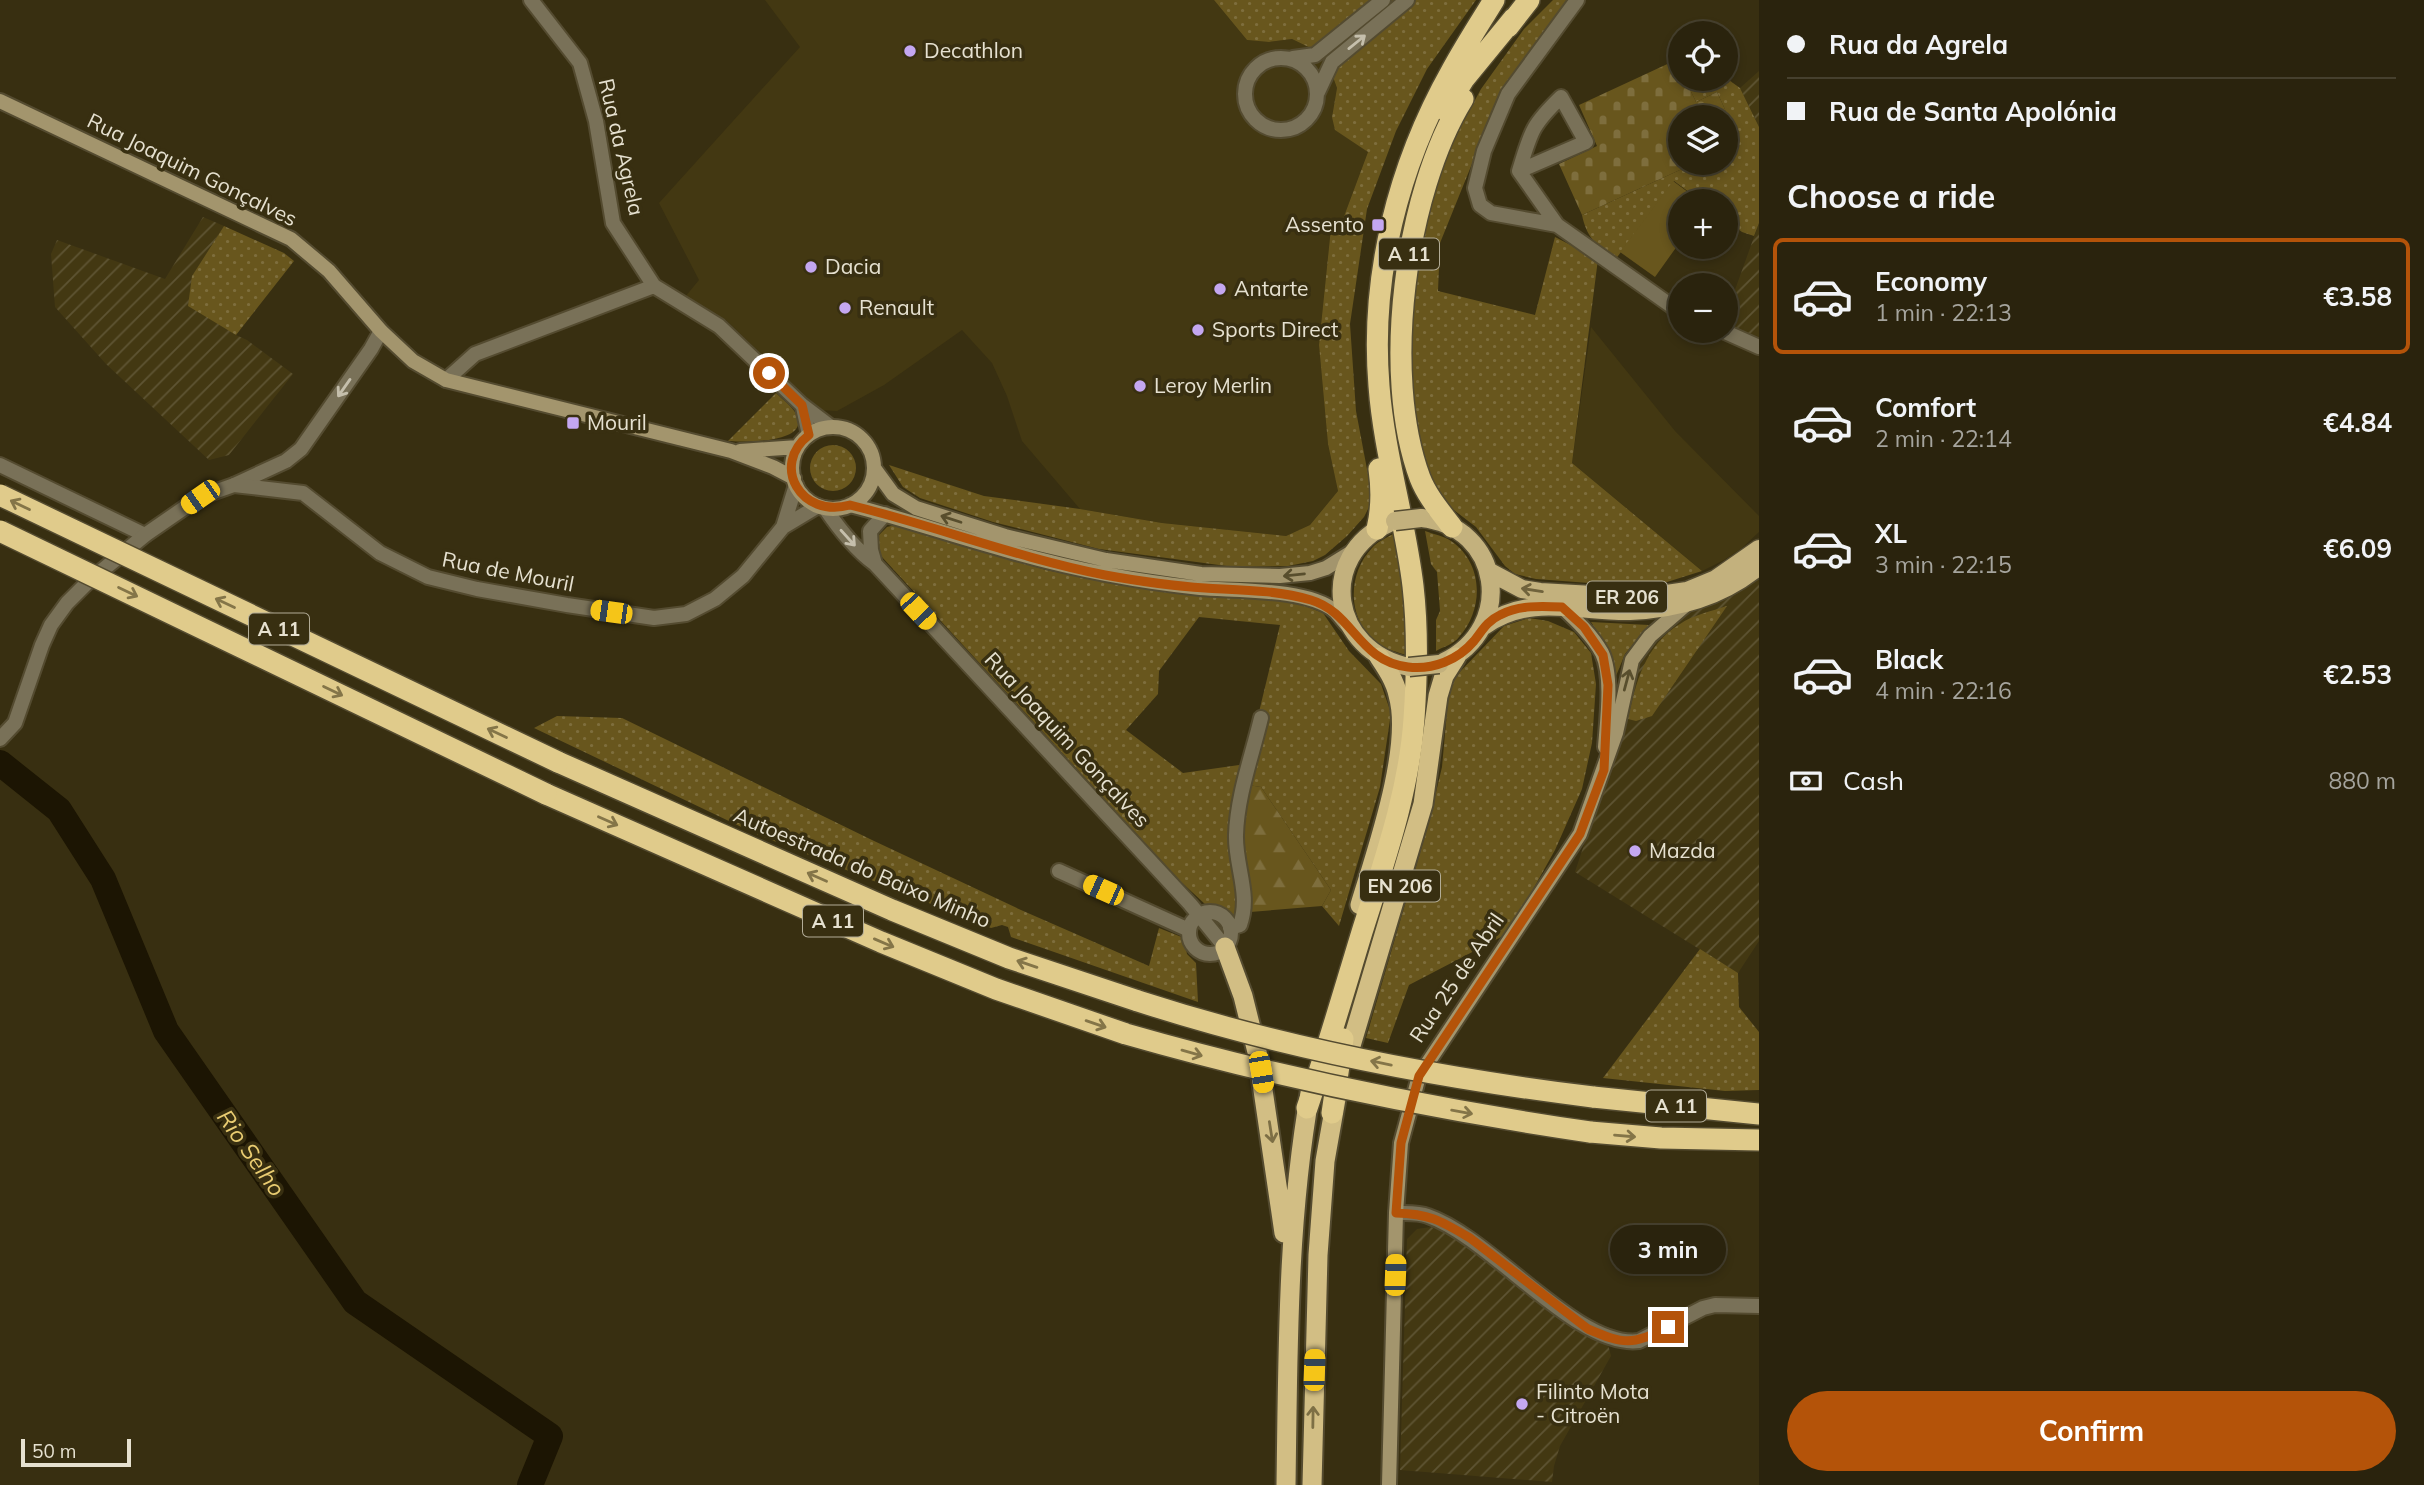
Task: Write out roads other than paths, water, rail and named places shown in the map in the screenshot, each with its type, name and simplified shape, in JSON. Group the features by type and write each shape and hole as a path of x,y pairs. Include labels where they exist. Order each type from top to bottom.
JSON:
{"highway":[{"name":"A 11","path":"1307,1108 1331,1040 1342,995 1384,865 1401,802 1414,718 1413,586 1389,457 1379,385 1378,304 1385,254 1399,195 1434,106 1451,70 1494,0"},
{"path":"1384,526 1370,400 1367,327 1368,292 1378,225 1397,163 1423,101 1456,44 1494,0"},
{"name":"A 11","path":"1332,1113 1342,1042 1412,805 1423,749 1428,694 1430,635 1426,583 1391,384 1391,304 1397,255 1411,197 1444,111 1464,79 1530,0"},
{"name":"A 11","path":"1452,527 1420,480 1411,450 1402,366 1409,255 1422,199 1446,132 1514,18"},
{"name":"Autoestrada do Baixo Minho","path":"0,495 558,762 892,911 1009,958 1225,1028 1389,1065 1489,1083 1593,1097 1759,1114"},
{"name":"A 11","path":"0,531 546,794 881,942 996,989 1126,1034 1265,1072 1336,1088 1468,1114 1590,1132 1661,1139 1759,1140"},
{"name":"EN 206","path":"1286,1485 1289,1281 1297,1175 1307,1108 1321,1036 1382,832 1395,775 1401,721 1399,696 1390,674 1378,657"},
{"name":"EN 206","path":"1312,1485 1318,1255 1332,1113 1364,995 1423,804 1438,696 1447,661"},
{"path":"1228,938 1258,1056 1278,1179 1289,1281"},
{"name":"A 11","path":"1635,1102 1759,1102"},
{"path":"1661,1139 1759,1153"}],"main road":[{"name":"Rua Joaquim Gonçalves","path":"0,101 291,239 329,271 382,331 413,361 446,380 731,451"},
{"path":"731,451 773,467 795,482 806,499 821,507 837,509 850,505 866,492 874,468 871,454 851,431 831,427 809,435 798,447 793,462 795,482"},
{"path":"731,451 798,447"},
{"path":"850,505 1004,550 1106,575 1200,588 1269,592 1310,600 1334,610 1364,646 1378,657 1409,667 1447,661 1467,648 1484,626 1490,608 1492,589 1488,570 1480,553 1468,538 1434,519 1421,518 1384,526 1356,549 1326,568 1310,573 1280,576 1201,574 1106,560 1005,536 916,508 893,494 874,468"},
{"path":"1353,632 1344,612 1342,590 1346,568 1356,549"},
{"name":"ER 206","path":"1488,570 1522,589 1540,592 1628,597 1660,595 1687,591 1716,579 1759,549"},
{"name":"Rua 25 de Abril","path":"1484,626 1500,615 1519,608 1562,607 1628,611 1689,603 1721,592 1759,566"},
{"name":"Rua 25 de Abril","path":"1389,1485 1396,1220 1401,1143 1419,1076 1580,834 1616,733 1632,660 1650,636 1689,603"},
{"name":"Rua 25 de Abril","path":"1562,607 1584,627 1603,655 1608,685 1604,770"}],"street":[{"name":"Rua da Agrela","path":"531,0 580,63 596,121 613,223 654,286 719,326 802,405 831,427"},
{"path":"1383,0 1315,55 1268,60 1251,74 1245,94 1251,113 1265,126 1276,130 1287,130 1308,119 1332,62 1407,0"},
{"path":"1558,225 1491,213 1480,205 1475,188 1484,151 1508,94 1577,0"},
{"path":"1292,58 1311,72 1318,92"},
{"path":"1562,97 1586,142 1519,171 1531,130 1538,119 1562,97"},
{"path":"1519,171 1558,225 1668,303"},
{"path":"446,380 475,354 654,286"},
{"path":"234,485 286,461 301,449 382,331"},
{"path":"1738,338 1759,347"},
{"path":"802,405 809,435"},
{"path":"0,465 145,535"},
{"name":"Rua de Mouril","path":"783,527 795,482"},
{"name":"Rua de Mouril","path":"2,737 15,723 42,645 51,625 66,603 145,535 200,497 234,485 303,493 380,553 428,578 554,603 654,618 686,614 715,599 743,576 783,527 821,507"},
{"name":"Rua Joaquim Gonçalves","path":"821,507 1198,915 1228,938"},
{"path":"875,564 870,531 885,514"},
{"path":"1198,915 1189,930 1192,943 1202,952 1214,954 1240,925 1245,911 1236,837 1238,810 1261,718"},
{"path":"1059,871 1189,930"},
{"path":"1396,1220 1425,1214 1441,1221 1470,1238 1588,1329 1615,1340 1628,1343 1639,1341 1703,1308 1715,1305 1759,1306"}],"waterway":[{"name":"Rio Selho","path":"0,763 59,810 103,879 166,1031 355,1302 550,1436 530,1485"}],"place":[{"name":"Decathlon","path":"910,51"},
{"name":"Assento","path":"1378,225"},
{"name":"Dacia","path":"811,267"},
{"name":"Antarte","path":"1220,289"},
{"name":"Renault","path":"845,308"},
{"name":"Sports Direct","path":"1198,330"},
{"name":"Leroy Merlin","path":"1140,386"},
{"name":"Mouril","path":"573,423"},
{"name":"Mazda","path":"1635,851"},
{"name":"Filinto Mota - Citroën","path":"1522,1404"}]}
